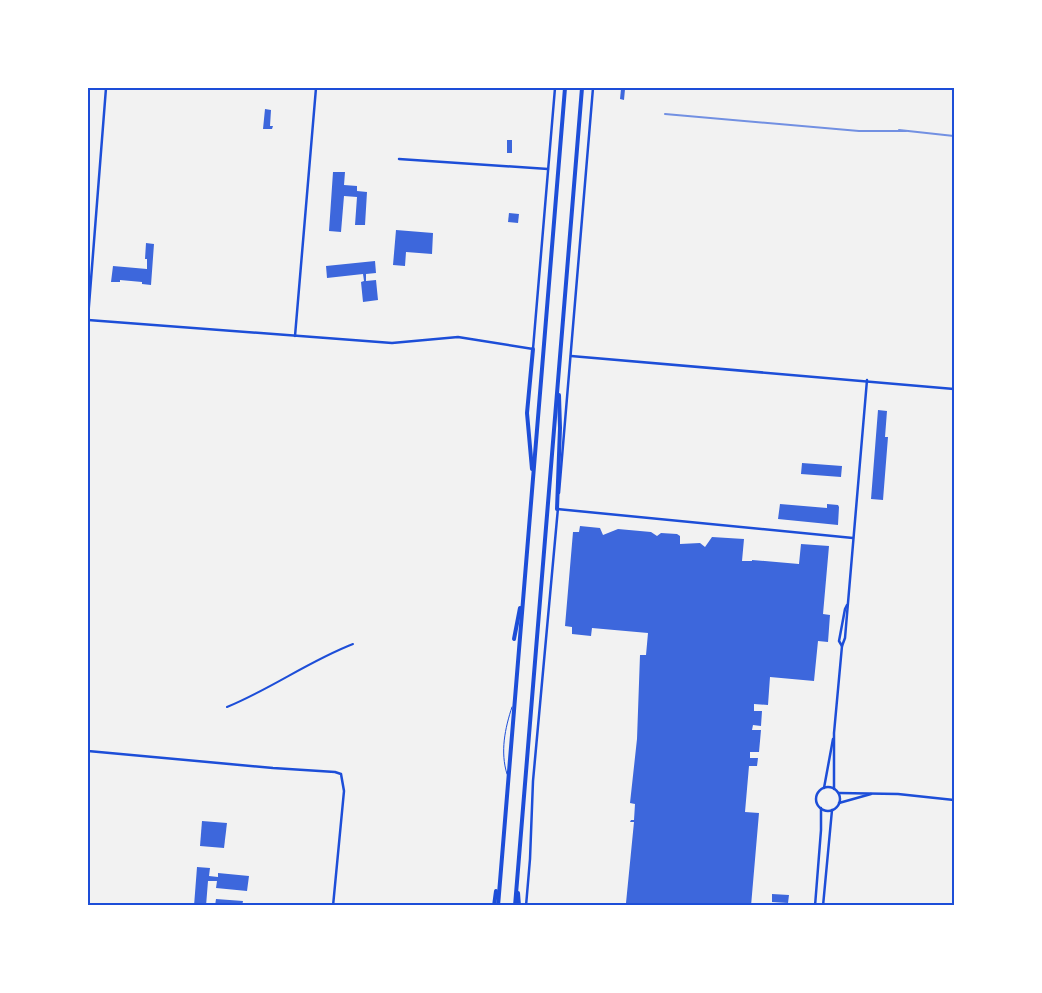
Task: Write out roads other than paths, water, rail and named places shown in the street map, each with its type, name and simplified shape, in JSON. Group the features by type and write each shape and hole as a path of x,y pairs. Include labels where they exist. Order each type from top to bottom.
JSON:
{"main road":[{"path":"496,906 565,88"},
{"path":"517,906 523,804 582,88"},
{"path":"533,349 527,414 533,477"},
{"path":"557,509 560,428 558,383"},
{"path":"514,639 523,588"}],"street":[{"path":"106,88 88,319 392,343 458,337 533,349 555,88"},
{"path":"294,336 316,88"},
{"path":"526,906 533,781 572,356 593,88"},
{"path":"399,159 548,169"},
{"path":"572,356 954,388"},
{"path":"824,788 834,733 842,646 846,638 847,604 867,380"},
{"path":"557,509 853,538"},
{"path":"227,708 353,644"},
{"path":"834,733 834,788 839,793 898,794 954,800"},
{"path":"88,750 341,774 344,792 334,906"},
{"path":"832,810 821,808 816,797 819,791 824,788 834,788"},
{"path":"839,793 839,803"},
{"path":"823,906 832,810 839,803 875,793"},
{"path":"815,906 821,808"}],"lane":[{"path":"508,778 503,750 514,701"}],"railway":[{"path":"665,114 859,131 906,131"},
{"path":"899,130 954,136"}]}
